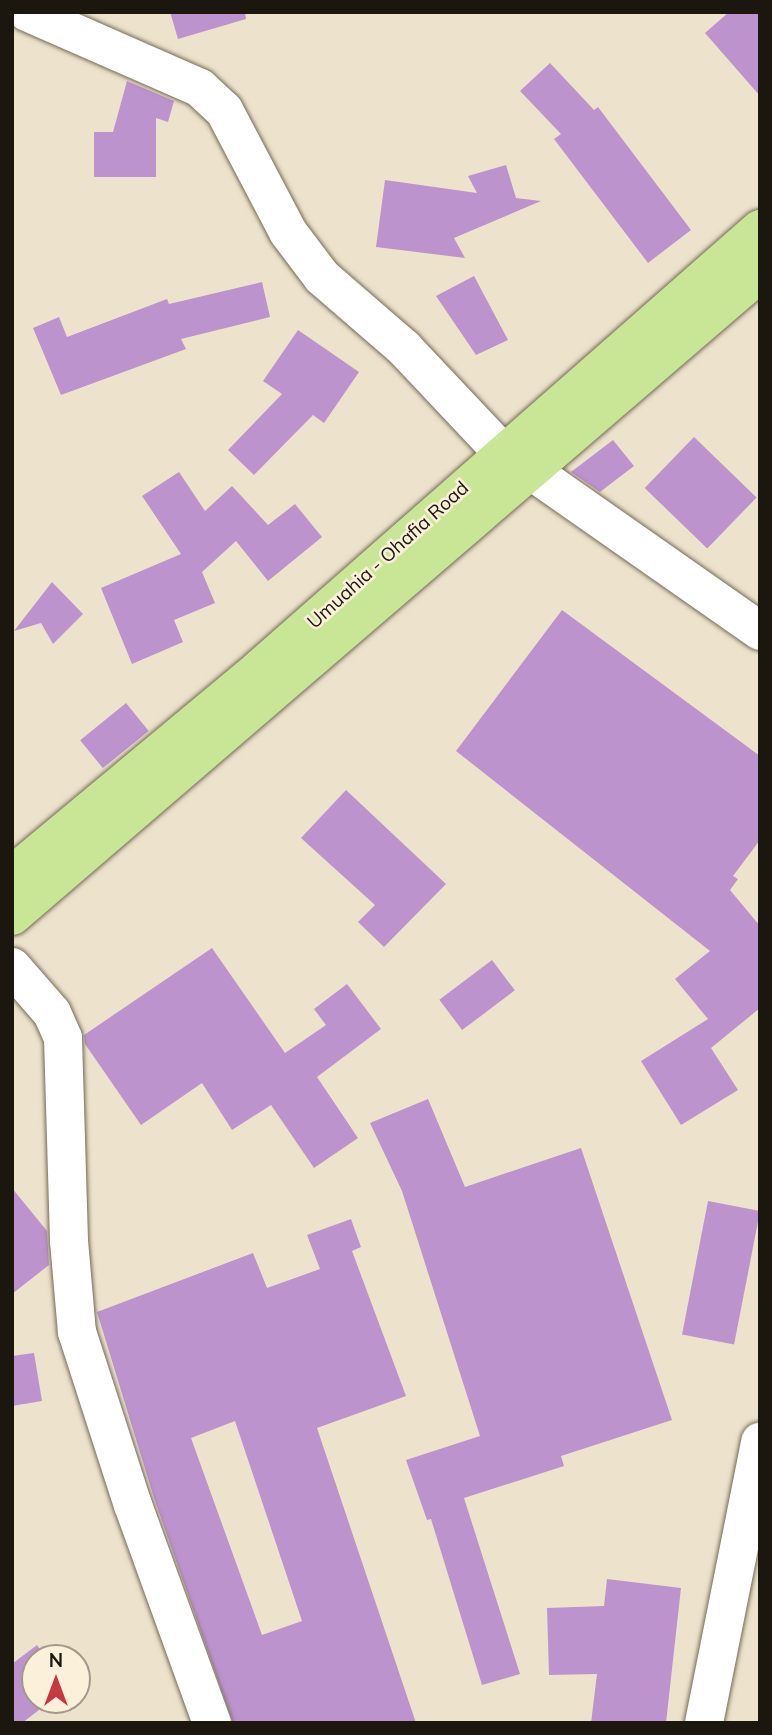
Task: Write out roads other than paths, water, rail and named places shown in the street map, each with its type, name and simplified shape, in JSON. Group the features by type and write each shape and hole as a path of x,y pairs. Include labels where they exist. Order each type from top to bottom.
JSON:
{"main road":[{"name":"Umuahia - Ohafia Road","path":"518,462 760,229"},
{"name":"Umuahia - Ohafia Road","path":"12,916 440,529 518,462 760,273"},
{"name":"Umuahia - Ohafia Road","path":"12,875 260,669 440,529"}],"street":[{"path":"27,12 200,88 224,110 288,232 322,277 404,348 518,462 760,631"},
{"path":"12,967 38,993 63,1038 69,1241 77,1332 133,1505 212,1723"},
{"path":"704,1723 760,1442"}]}
